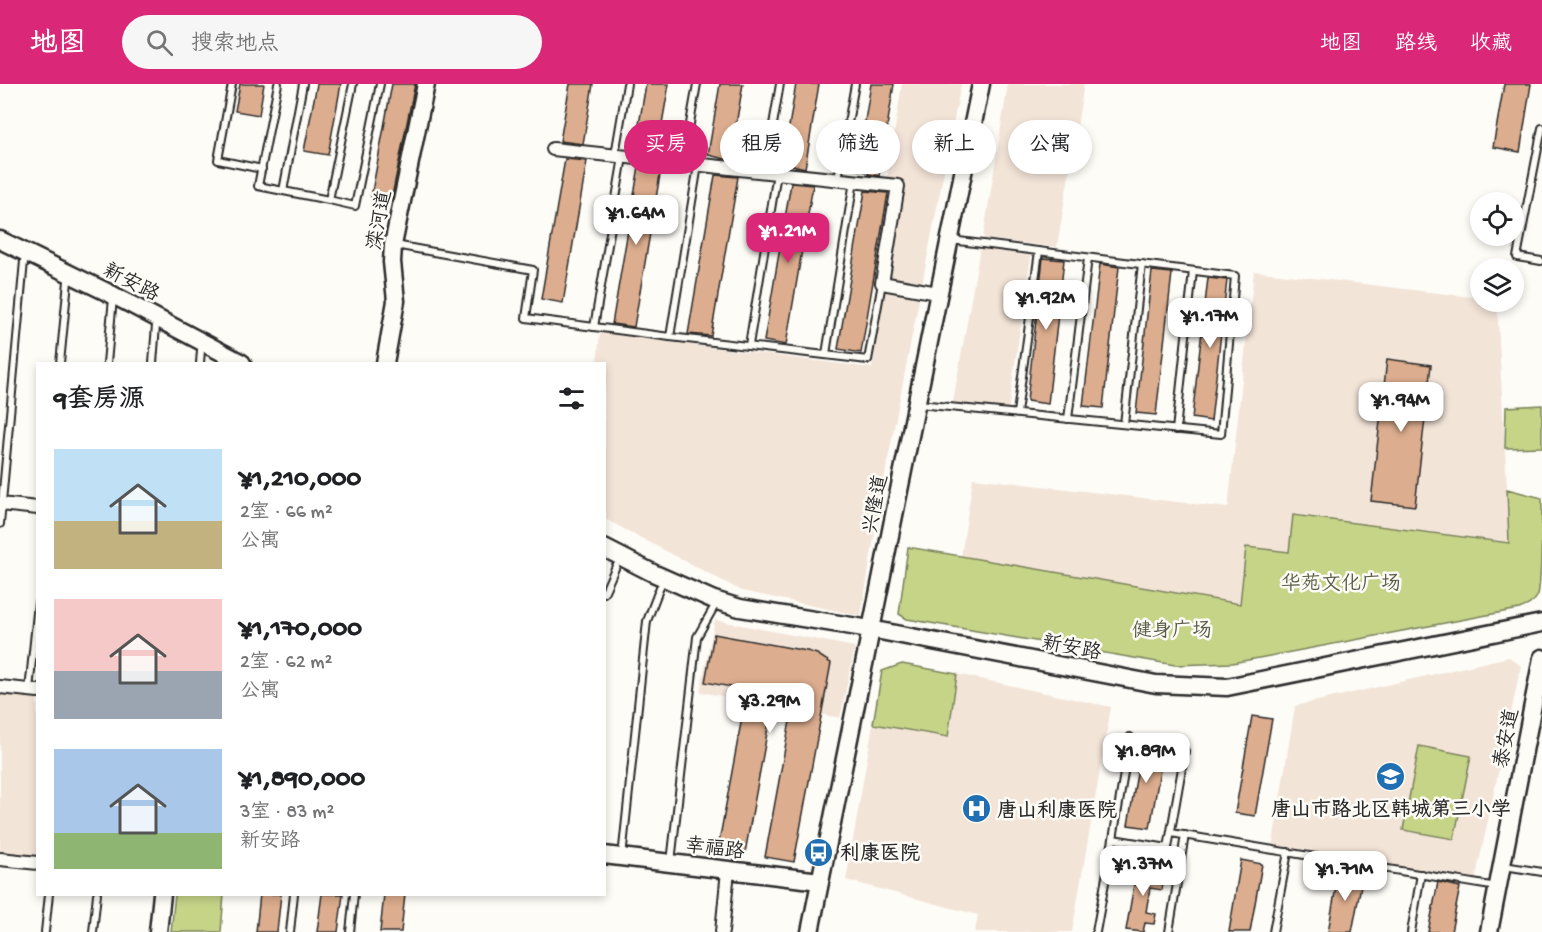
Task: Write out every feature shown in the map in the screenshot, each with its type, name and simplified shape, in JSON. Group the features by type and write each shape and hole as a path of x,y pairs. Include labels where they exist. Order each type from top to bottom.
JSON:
{"main road":[{"name":"滦河道","path":"385,362 396,301 392,262 393,245 426,84"},
{"name":"兴隆道","path":"810,932 981,84"},
{"name":"新安路","path":"0,240 241,362"},
{"name":"新安路","path":"0,249 113,299 156,325 200,356 222,362"},
{"name":"新安路","path":"606,549 714,600 740,608 1156,684 1227,687 1542,623"},
{"name":"新安路","path":"610,563 660,587 731,615 870,633 1151,692 1194,696 1229,695 1542,631"},
{"name":"泰安道","path":"1489,932 1542,658"},
{"name":"幸福路","path":"613,856 820,881"},
{"path":"158,932 162,896"}],"street":[{"path":"553,149 624,157"},
{"path":"790,174 898,186 882,282 938,293"},
{"path":"1,504 36,508"},
{"path":"0,687 33,691"},
{"path":"0,859 36,863"},
{"path":"722,932 728,870"}],"lane":[{"path":"232,84 218,160 262,169"},
{"path":"279,84 258,186 355,206 380,84"},
{"path":"283,191 303,84"},
{"path":"329,201 353,84"},
{"path":"594,327 627,84"},
{"path":"691,120 697,84"},
{"path":"776,120 780,84"},
{"path":"838,179 855,84"},
{"path":"1542,128 1516,257 1542,258"},
{"path":"670,337 696,174"},
{"path":"748,345 771,174"},
{"path":"826,354 855,181"},
{"path":"916,403 1221,434 1235,276 949,240"},
{"path":"393,245 533,270 526,318 868,360 882,282"},
{"path":"1017,413 1039,251"},
{"path":"1068,419 1088,258"},
{"path":"0,524 24,261"},
{"path":"1124,424 1142,264"},
{"path":"1176,430 1193,271"},
{"path":"60,362 68,281"},
{"path":"107,362 113,299"},
{"path":"153,362 156,325"},
{"path":"606,583 610,563"},
{"path":"613,856 647,621 660,587"},
{"path":"671,863 698,637 713,609"},
{"path":"33,691 36,638"},
{"path":"1096,932 1130,737"},
{"path":"1113,839 1168,848 1185,751"},
{"path":"1171,833 1498,887"},
{"path":"1169,932 1185,835"},
{"path":"1273,932 1288,852"},
{"path":"1502,866 1542,872"},
{"path":"1411,932 1421,874"},
{"path":"45,932 49,896"},
{"path":"93,932 97,896"},
{"path":"290,932 294,896"},
{"path":"350,932 354,896"}],"shaded area":[{"path":"902,84 961,84 954,120 912,120 912,174 943,174 882,490 861,616 742,591 606,520 606,362 597,362 600,333 872,368 901,189 886,185 888,174 900,174 900,120 896,120"},
{"path":"1008,84 1084,84 1078,120 1008,120 1008,174 1069,174 1057,247 983,239 993,174 996,174 996,158"},
{"path":"980,248 1031,256 1008,411 953,402"},
{"path":"1254,271 1470,297 1470,312 1498,312 1510,543 1293,515 1290,552 1246,548 1240,604 961,557 973,478 1228,508"},
{"path":"715,620 855,647 840,718 700,692"},
{"name":"唐山市路北区韩城第三小学","path":"1509,657 1521,666 1475,881 1272,849 1295,706"},
{"name":"唐山利康医院","path":"957,674 1111,707 1072,932 975,932 978,915 846,880 873,724 948,737"},
{"path":"0,692 36,696 36,859 0,855"}],"green space":[{"path":"1542,405 1542,447 1505,448 1506,407"},
{"path":"1507,489 1542,498 1538,595 1532,602 1519,609 1232,663 1175,665 907,619 899,614 908,547 1240,604 1246,547 1289,552 1293,515 1509,543"},
{"path":"902,664 957,674 948,737 873,724 882,671"},
{"path":"1419,746 1471,756 1454,839 1403,830"},
{"path":"175,896 224,896 221,932 171,932"}],"building":[{"path":"240,84 264,84 259,115 235,111"},
{"path":"317,84 341,84 328,155 304,151"},
{"path":"392,84 415,84 391,201 371,197"},
{"path":"570,84 593,84 583,144 560,141"},
{"path":"646,84 669,84 663,120 640,120"},
{"path":"720,84 743,84 737,120 720,120 720,158 708,155"},
{"path":"796,84 819,84 805,168 804,120 790,120"},
{"path":"871,84 894,84 888,120 865,120"},
{"path":"1504,84 1531,84 1520,152 1493,147"},
{"path":"565,159 587,161 563,303 541,299"},
{"path":"638,174 660,174 634,327 612,324"},
{"path":"715,175 738,177 711,336 688,334"},
{"path":"791,183 813,185 786,345 764,341"},
{"path":"865,191 888,193 861,353 838,349"},
{"path":"1043,258 1064,260 1048,404 1027,401"},
{"path":"1100,264 1119,267 1103,408 1083,406"},
{"path":"1152,271 1172,273 1156,415 1136,413"},
{"path":"1208,278 1227,280 1211,421 1192,418"},
{"path":"1387,359 1431,365 1415,506 1371,501"},
{"path":"714,634 807,651 831,663 794,862 765,857 794,699 774,695 745,853 718,848 747,690 705,682"},
{"path":"1252,716 1272,719 1255,816 1235,813"},
{"path":"1143,739 1165,742 1150,828 1128,825"},
{"path":"1241,860 1262,864 1250,932 1229,932"},
{"path":"1138,862 1155,865 1154,875 1164,877 1162,890 1150,888 1146,912 1156,914 1154,924 1145,923 1143,932 1126,930"},
{"path":"1339,870 1363,875 1352,932 1328,932"},
{"path":"1438,882 1460,887 1451,932 1428,932"},
{"path":"260,896 281,896 277,932 256,932"},
{"path":"322,896 343,896 338,932 317,932"},
{"path":"384,896 405,896 401,932 380,932"}],"place":[{"name":"唐山市路北区韩城第三小学","path":"1391,777"},
{"name":"唐山利康医院","path":"976,809"},
{"name":"利康医院","path":"819,852"}],"park label":[{"name":"华苑文化广场","path":"1341,582"},
{"name":"健身广场","path":"1172,629"}]}
